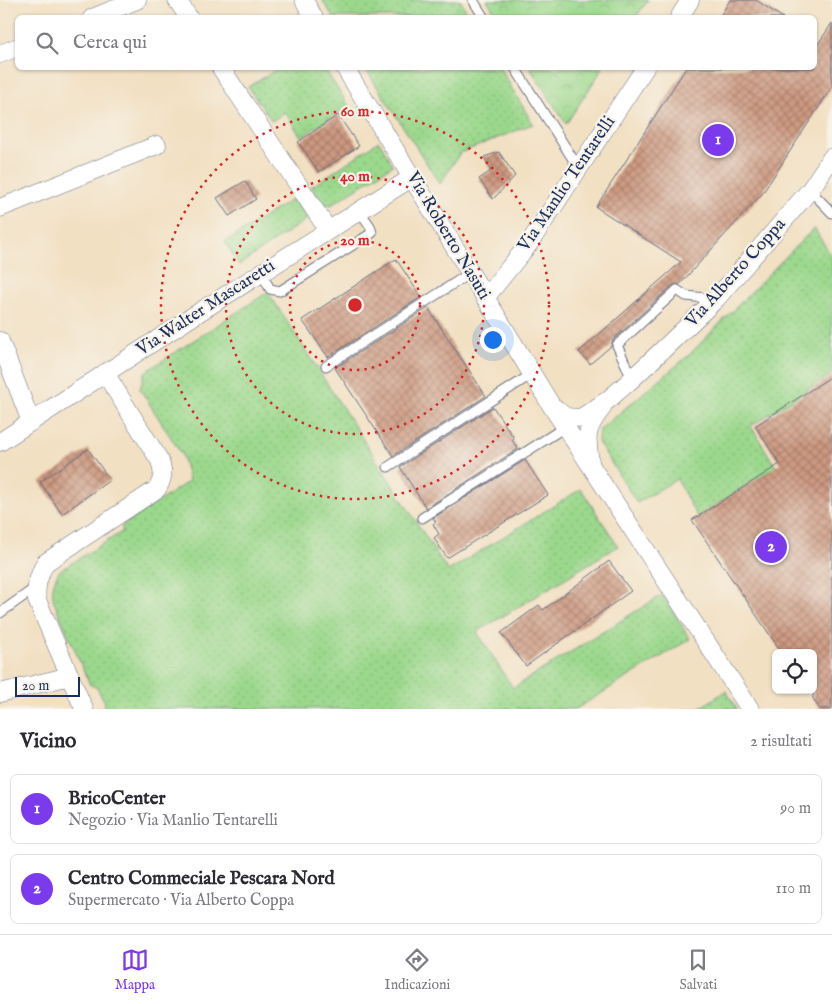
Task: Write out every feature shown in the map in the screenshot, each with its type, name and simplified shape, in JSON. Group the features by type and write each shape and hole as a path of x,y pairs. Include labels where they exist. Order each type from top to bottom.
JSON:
{"street":[{"path":"100,15 137,0"},
{"path":"177,0 187,15"},
{"path":"304,0 312,15"},
{"path":"680,15 690,0"},
{"path":"0,54 15,48"},
{"path":"222,70 328,230"},
{"name":"Via Roberto Nasuti","path":"346,70 551,405"},
{"name":"Via Manlio Tentarelli","path":"486,298 528,245 644,70"},
{"path":"0,208 157,145"},
{"name":"Via Alberto Coppa","path":"551,405 566,417 581,418 608,400 632,380 716,299 810,190 832,157"},
{"name":"Via Walter Mascaretti","path":"0,442 262,272 413,177"},
{"path":"0,341 31,422"},
{"path":"84,709 37,600 35,588 46,563 156,489 163,479 160,461 105,373"},
{"name":"Via Alberto Coppa","path":"591,467 587,441 590,423 608,400"},
{"name":"Via Alberto Coppa","path":"551,405 750,709"},
{"path":"0,693 70,676"}],"lane":[{"path":"473,0 482,15"},
{"path":"517,70 578,167"},
{"path":"810,190 832,213"},
{"path":"262,272 270,289 280,291 372,233 370,226 359,210"},
{"path":"326,366 470,273"},
{"path":"632,380 617,345 677,290 686,296 716,299"},
{"path":"388,467 532,374"},
{"path":"422,518 565,427"},
{"path":"0,613 35,588"}],"green space":[{"path":"322,0 460,0 469,15 332,15"},
{"path":"487,0 648,0 637,15 496,15"},
{"path":"276,70 325,70 349,106 301,137 285,112 272,121 248,87"},
{"path":"366,70 501,70 533,124 460,153 440,184"},
{"path":"531,70 602,70 566,124"},
{"path":"379,141 393,165 331,205 323,203 311,187"},
{"path":"294,198 307,219 239,265 225,242"},
{"path":"814,228 832,257 832,374 751,426 776,467 697,517 677,479 637,503 598,442 599,430 689,355"},
{"path":"268,292 448,571 581,489 618,546 477,632 513,688 662,595 690,639 576,709 103,709 105,702 96,687 90,685 54,602 53,586 55,579 59,571 123,531 121,527 189,481 182,455 140,389 145,372"},
{"path":"726,691 737,709 698,709"}],"building":[{"path":"730,0 756,0 778,15 721,15"},
{"path":"832,23 832,87 762,194 680,284 673,285 613,340 611,346 590,364 579,352 681,262 596,207 685,70 817,70 817,46"},
{"path":"338,115 359,146 319,172 298,142"},
{"path":"499,152 515,176 493,199 479,179 491,171 484,157"},
{"path":"245,181 256,199 229,216 217,198"},
{"path":"396,259 421,297 328,357 302,320"},
{"path":"428,308 486,396 393,456 335,368"},
{"path":"832,376 832,709 820,709 813,699 813,694 817,694 817,649 779,649 692,520 780,464 755,426"},
{"path":"493,407 514,438 512,440 518,449 426,508 400,467"},
{"path":"88,449 110,480 62,514 40,482"},
{"path":"525,460 548,495 447,558 434,538 439,534 433,524 436,522 433,518"},
{"path":"609,561 631,591 526,666 501,633 539,605 543,610"}],"place":[{"name":"BricoCenter","path":"718,140"},
{"name":"Centro Commeciale Pescara Nord","path":"771,547"}]}
